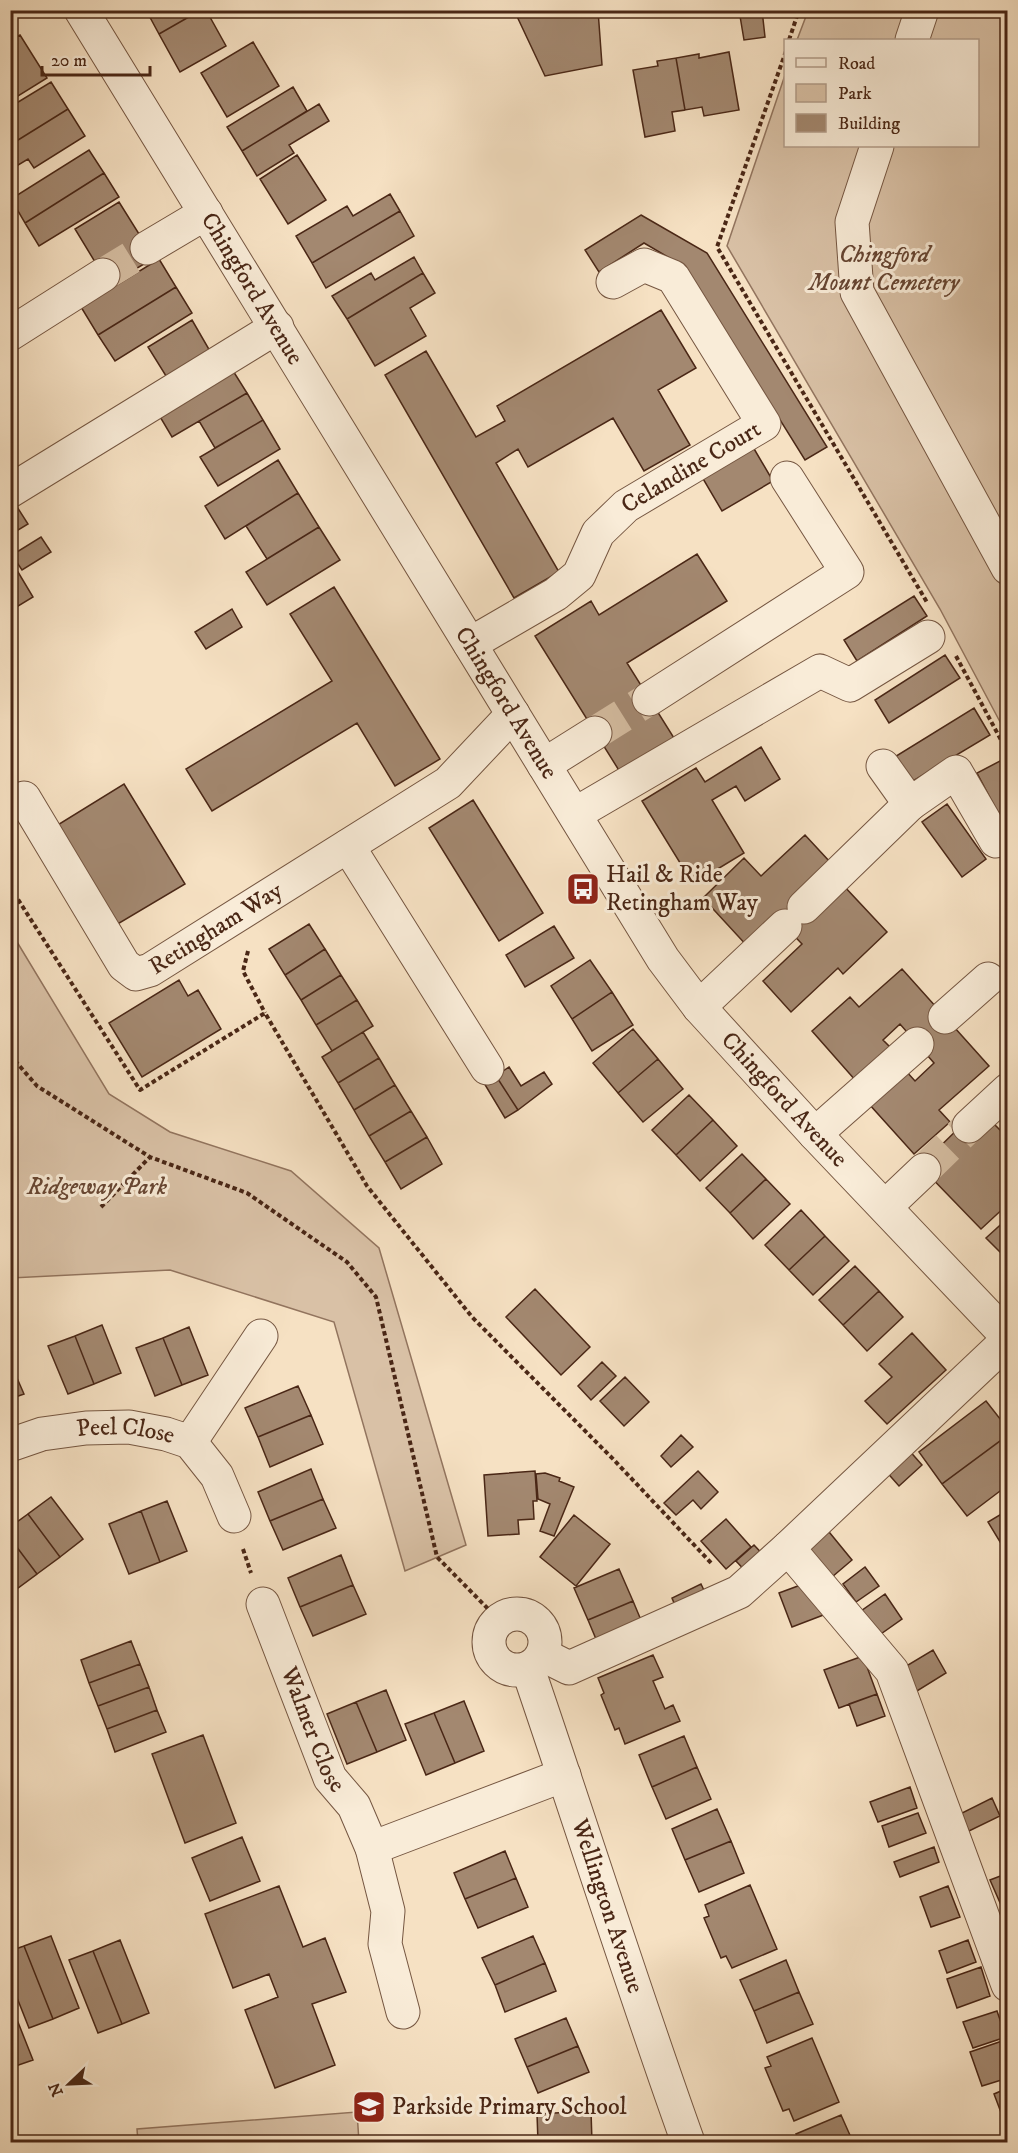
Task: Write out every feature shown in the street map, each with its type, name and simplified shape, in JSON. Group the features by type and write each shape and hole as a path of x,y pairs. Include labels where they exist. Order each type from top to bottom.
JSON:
{"street":[{"name":"Chingford Avenue","path":"81,10 663,959 699,1007 1008,1339"},
{"path":"912,39 922,10"},
{"path":"877,147 852,222 857,292 1008,568"},
{"path":"147,248 206,213"},
{"name":"Celandine Court","path":"470,644 556,594 579,575 598,534 626,507 765,424 673,277 644,265 613,282"},
{"path":"10,334 103,275"},
{"path":"10,491 277,327"},
{"path":"649,699 847,573 787,478"},
{"path":"575,814 820,671 850,685 937,631"},
{"name":"Retingham Way","path":"24,798 124,965 136,974 150,970 448,783 513,714"},
{"path":"544,765 595,733"},
{"path":"883,766 910,804"},
{"path":"699,1007 910,804 956,772 996,841"},
{"path":"348,846 487,1068"},
{"path":"945,1017 988,979"},
{"path":"815,1134 917,1044"},
{"path":"969,1126 1008,1090"},
{"path":"885,1207 924,1170"},
{"path":"190,1442 261,1336"},
{"path":"499,1620 491,1630 488,1641 491,1655 501,1666 513,1671 535,1662 569,1668 739,1592 1008,1339"},
{"name":"Peel Close","path":"10,1445 42,1434 86,1428 129,1427 166,1434 190,1442 217,1476 234,1516"},
{"path":"788,1548 892,1671 1008,1985"},
{"name":"Walmer Close","path":"263,1604 330,1778 354,1806 372,1848 388,1911 385,1944 403,2012"},
{"name":"Wellington Avenue","path":"499,1620 510,1615 529,1616 538,1623 544,1633 546,1644 535,1662 564,1775 642,2013 688,2142"},
{"path":"372,1848 564,1775"}],"path":[{"path":"789,39 799,10"},
{"path":"784,57 717,247 1008,753"},
{"path":"10,888 140,1090 266,1013"},
{"path":"249,946 243,971 367,1186 472,1317 614,1460 739,1592"},
{"path":"10,1055 37,1086 150,1157 247,1193 346,1262 376,1296 437,1557 499,1620"},
{"path":"101,1207 150,1157"},
{"path":"234,1516 247,1563 263,1604"}],"green space":[{"name":"Chingford Mount Cemetery","path":"808,11 1007,11 1007,735 940,609 727,246 784,78 784,147 979,147 979,39 797,39"},
{"name":"Ridgeway Park","path":"11,932 109,1094 170,1132 291,1171 379,1248 466,1545 405,1571 334,1322 170,1270 11,1278"},
{"path":"357,2112 359,2142 138,2142 137,2129"}],"building":[{"path":"146,10 201,10 159,34"},
{"path":"201,10 206,10 226,46 180,72 159,34"},
{"path":"514,10 598,10 602,65 545,76"},
{"path":"739,10 762,10 765,37 744,40"},
{"path":"20,35 47,78 10,101 10,40"},
{"path":"253,42 279,86 227,117 201,73"},
{"path":"729,52 739,110 704,116 702,107 685,110 676,58 699,54 699,58"},
{"path":"676,58 685,110 672,112 675,131 645,137 633,70 658,66 657,61"},
{"path":"51,82 68,109 10,145 10,107"},
{"path":"293,87 307,111 242,151 227,127"},
{"path":"319,104 329,121 289,145 294,153 257,176 242,151"},
{"path":"68,109 85,136 34,168 28,159 10,170 10,145"},
{"path":"89,150 104,173 25,223 11,199"},
{"path":"297,155 326,200 288,224 260,179"},
{"path":"104,173 119,197 39,246 25,223"},
{"path":"390,194 400,211 312,263 296,236 347,206 353,216"},
{"path":"119,202 154,258 109,285 75,229"},
{"path":"400,211 414,236 326,288 312,263"},
{"path":"641,215 707,253 827,447 805,460 685,267 644,243 599,272 585,250"},
{"path":"414,257 423,273 347,319 332,296 371,273 375,280"},
{"path":"159,259 176,287 98,335 81,307"},
{"path":"423,273 435,293 410,308 426,336 375,366 347,319"},
{"path":"176,287 192,313 115,361 98,335"},
{"path":"661,310 696,368 658,390 690,445 644,471 613,418 528,467 518,449 496,463 559,572 514,598 385,375 426,351 476,437 505,421 497,406"},
{"path":"192,320 214,358 171,384 148,347"},
{"path":"230,366 247,393 172,437 156,410"},
{"path":"247,393 263,420 215,448 199,421"},
{"path":"263,420 280,449 218,486 200,457"},
{"path":"753,447 773,481 722,511 702,477"},
{"path":"278,460 298,493 225,539 205,506"},
{"path":"298,493 319,527 267,559 246,526"},
{"path":"12,499 28,524 10,535 10,500"},
{"path":"319,527 340,560 267,605 246,572"},
{"path":"41,537 51,552 22,570 12,555"},
{"path":"697,554 727,601 627,663 674,738 620,772 535,636 591,601 599,615"},
{"path":"18,572 33,597 10,611 10,576"},
{"path":"334,587 440,759 395,786 357,723 212,811 186,769 332,681 290,614"},
{"path":"914,596 927,616 857,661 844,640"},
{"path":"232,609 242,627 206,649 195,632"},
{"path":"945,655 960,678 889,723 875,700"},
{"path":"974,708 990,735 908,784 893,758"},
{"path":"761,747 780,779 745,801 736,786 712,800 744,853 693,884 642,801 696,768 705,782"},
{"path":"1002,760 1008,771 1008,832 977,773"},
{"path":"124,784 185,884 116,925 56,826"},
{"path":"473,800 543,913 499,941 429,828"},
{"path":"947,804 986,859 962,877 922,822"},
{"path":"805,835 830,862 843,885 887,932 843,974 838,968 791,1012 763,981 802,944 779,920 749,948 703,898 744,858 761,876"},
{"path":"309,924 325,949 285,975 269,949"},
{"path":"554,926 574,958 525,987 506,955"},
{"path":"325,949 341,975 301,1000 285,975"},
{"path":"590,960 612,992 572,1019 551,986"},
{"path":"902,969 989,1066 939,1110 950,1122 914,1154 869,1104 906,1071 915,1081 934,1063 900,1024 883,1040 892,1049 856,1081 812,1031 850,997 859,1007"},
{"path":"341,975 357,1000 316,1025 301,1000"},
{"path":"179,980 188,996 198,990 221,1029 142,1077 109,1023"},
{"path":"612,992 633,1025 592,1051 572,1019"},
{"path":"357,1000 373,1026 332,1051 316,1025"},
{"path":"633,1029 658,1059 618,1093 593,1063"},
{"path":"363,1032 379,1058 338,1083 322,1057"},
{"path":"379,1058 395,1085 354,1110 338,1083"},
{"path":"658,1059 683,1089 643,1122 618,1093"},
{"path":"509,1067 521,1086 544,1072 552,1084 518,1110 496,1076"},
{"path":"496,1076 518,1110 505,1118 484,1083"},
{"path":"395,1085 411,1111 369,1136 354,1110"},
{"path":"689,1095 713,1120 676,1155 652,1130"},
{"path":"411,1111 427,1137 385,1162 369,1136"},
{"path":"713,1120 737,1146 700,1181 676,1155"},
{"path":"965,1122 994,1124 1008,1138 1008,1204 981,1229 920,1166"},
{"path":"427,1137 442,1164 401,1189 385,1162"},
{"path":"742,1154 766,1179 730,1213 706,1188"},
{"path":"766,1179 790,1204 753,1239 730,1213"},
{"path":"801,1210 825,1236 789,1270 765,1245"},
{"path":"1008,1218 1008,1260 986,1238"},
{"path":"825,1236 849,1261 813,1295 789,1270"},
{"path":"855,1266 879,1291 843,1325 819,1300"},
{"path":"535,1289 590,1347 561,1375 506,1317"},
{"path":"879,1291 903,1317 867,1351 843,1325"},
{"path":"102,1325 121,1373 94,1384 75,1336"},
{"path":"189,1327 208,1375 182,1385 163,1338"},
{"path":"912,1333 946,1370 887,1424 865,1401 892,1377 879,1364"},
{"path":"75,1336 94,1384 68,1394 48,1346"},
{"path":"163,1338 182,1385 155,1396 136,1348"},
{"path":"10,1362 24,1394 10,1399"},
{"path":"602,1362 616,1376 591,1400 578,1386"},
{"path":"625,1377 649,1402 624,1426 600,1401"},
{"path":"298,1386 311,1415 258,1437 245,1408"},
{"path":"986,1401 1008,1429 1008,1435 942,1484 919,1452"},
{"path":"311,1415 323,1444 270,1467 258,1437"},
{"path":"681,1435 693,1447 671,1467 661,1456"},
{"path":"1008,1435 1008,1485 967,1516 942,1484"},
{"path":"907,1448 922,1465 899,1486 884,1469"},
{"path":"311,1469 323,1499 270,1521 258,1492"},
{"path":"535,1471 537,1501 533,1501 534,1519 518,1520 519,1534 488,1536 484,1475"},
{"path":"698,1471 718,1492 701,1509 693,1500 676,1515 664,1503"},
{"path":"545,1473 560,1478 559,1481 574,1487 554,1536 540,1531 550,1504 538,1499 536,1474"},
{"path":"51,1497 83,1539 60,1557 28,1514"},
{"path":"323,1499 336,1528 283,1550 270,1521"},
{"path":"167,1501 187,1551 160,1562 141,1511"},
{"path":"1008,1510 1008,1555 988,1522"},
{"path":"141,1511 160,1562 129,1574 109,1524"},
{"path":"28,1514 60,1557 37,1574 10,1538 10,1527"},
{"path":"574,1515 610,1544 576,1586 540,1557"},
{"path":"726,1519 751,1547 726,1569 701,1541"},
{"path":"825,1527 852,1560 832,1577 805,1544"},
{"path":"10,1538 37,1574 14,1591 10,1587"},
{"path":"754,1545 769,1561 751,1577 736,1561"},
{"path":"341,1555 353,1585 300,1607 288,1578"},
{"path":"865,1567 879,1586 856,1602 843,1584"},
{"path":"619,1569 633,1601 588,1620 574,1588"},
{"path":"814,1580 826,1614 792,1627 779,1593"},
{"path":"701,1584 709,1601 679,1615 672,1598"},
{"path":"353,1585 366,1614 313,1636 300,1607"},
{"path":"885,1594 902,1619 878,1636 861,1611"},
{"path":"633,1601 646,1632 601,1651 588,1620"},
{"path":"131,1641 140,1664 89,1683 81,1660"},
{"path":"933,1650 946,1673 917,1691 903,1668"},
{"path":"653,1655 663,1677 653,1681 665,1709 673,1705 680,1721 625,1744 619,1728 615,1730 601,1695 604,1693 598,1678"},
{"path":"863,1656 877,1694 839,1708 824,1670"},
{"path":"140,1664 149,1687 98,1706 89,1683"},
{"path":"149,1687 157,1710 107,1729 98,1706"},
{"path":"386,1690 406,1740 377,1752 356,1702"},
{"path":"877,1694 885,1716 857,1726 849,1704"},
{"path":"464,1701 484,1751 455,1763 434,1713"},
{"path":"356,1702 377,1752 347,1764 327,1714"},
{"path":"157,1710 166,1732 115,1752 107,1729"},
{"path":"434,1713 455,1763 426,1775 405,1724"},
{"path":"203,1735 236,1823 185,1843 152,1754"},
{"path":"684,1736 697,1767 652,1787 639,1755"},
{"path":"697,1767 711,1799 666,1819 652,1787"},
{"path":"910,1787 917,1808 878,1822 870,1802"},
{"path":"992,1798 1000,1816 969,1831 960,1814"},
{"path":"717,1809 731,1841 685,1860 672,1829"},
{"path":"918,1813 926,1833 889,1847 882,1826"},
{"path":"242,1837 260,1881 210,1901 192,1858"},
{"path":"731,1841 744,1873 699,1892 685,1860"},
{"path":"934,1847 939,1862 900,1877 894,1862"},
{"path":"505,1851 516,1878 465,1899 454,1873"},
{"path":"1008,1873 1008,1902 1001,1905 990,1880"},
{"path":"516,1878 528,1907 478,1928 465,1899"},
{"path":"750,1885 777,1949 732,1968 726,1956 721,1958 704,1918 709,1916 705,1905"},
{"path":"279,1886 303,1947 325,1938 346,1992 312,2004 335,2065 275,2088 245,2010 278,1997 269,1974 233,1988 205,1914"},
{"path":"948,1886 960,1917 931,1927 920,1897"},
{"path":"51,1936 79,2008 53,2019 24,1946"},
{"path":"533,1936 545,1963 495,1985 482,1958"},
{"path":"120,1940 149,2013 122,2024 93,1951"},
{"path":"968,1940 976,1962 947,1973 939,1951"},
{"path":"24,1946 53,2019 29,2028 10,1980 10,1951"},
{"path":"93,1951 122,2024 98,2033 69,1960"},
{"path":"786,1960 799,1992 754,2011 740,1980"},
{"path":"545,1963 556,1991 505,2012 495,1985"},
{"path":"981,1967 990,1996 957,2008 947,1979"},
{"path":"799,1992 813,2024 767,2043 754,2011"},
{"path":"10,2002 33,2060 10,2068"},
{"path":"997,2011 1006,2037 973,2048 963,2022"},
{"path":"566,2018 578,2046 527,2067 515,2039"},
{"path":"812,2038 839,2102 794,2121 789,2109 783,2111 765,2068 771,2066 767,2057"},
{"path":"1005,2040 1008,2048 1008,2078 982,2086 970,2052"},
{"path":"578,2046 589,2072 538,2093 527,2067"},
{"path":"1008,2088 1008,2122 1005,2123 994,2094"},
{"path":"591,2111 592,2142 538,2142 537,2114"},
{"path":"841,2115 853,2142 800,2142 796,2134"}],"tunnel":[{"path":"103,275 147,248"},
{"path":"595,733 649,699"},
{"path":"924,1170 969,1126"}],"place":[{"name":"Hail & Ride Retingham Way","path":"583,889"},
{"name":"Parkside Primary School","path":"369,2107"}]}
